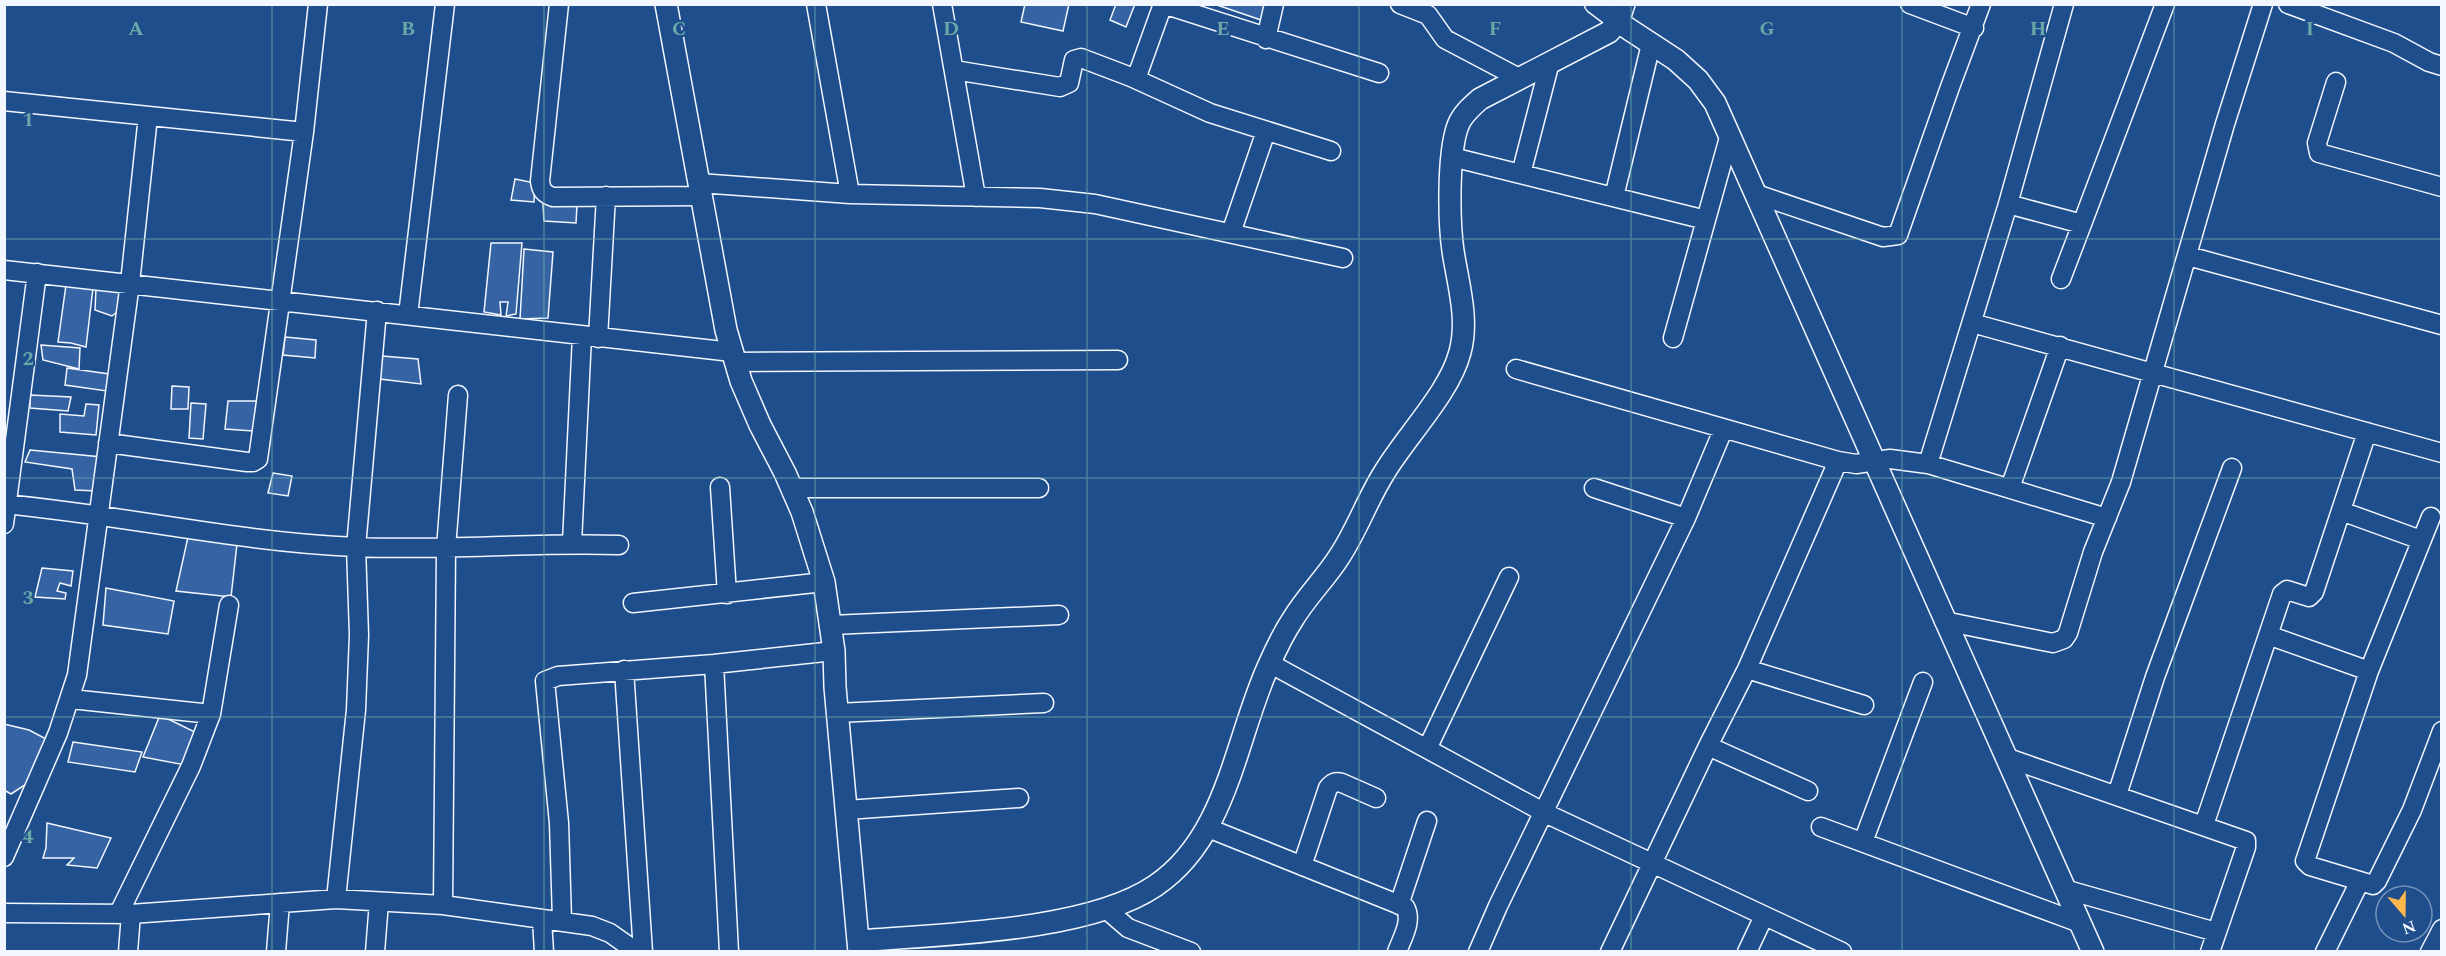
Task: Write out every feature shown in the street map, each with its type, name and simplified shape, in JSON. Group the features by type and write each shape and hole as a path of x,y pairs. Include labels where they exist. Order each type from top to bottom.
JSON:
{"street":[{"path":"108,443 247,462 258,459 304,132 318,4"},
{"path":"408,315 445,4"},
{"path":"559,4 541,188 545,194 553,197 606,196 700,189 1040,198 1095,204 1343,258"},
{"path":"666,4 720,309 734,357 760,425 792,488 824,582 834,651 837,713 859,946 1012,928 1106,909 1145,892 1169,876 1189,855 1208,828 1221,799 1255,696 1269,663 1292,620 1337,560 1352,536 1383,473 1452,373 1460,352 1463,331 1462,302 1452,246 1452,157 1459,123 1469,108 1480,99 1597,39 1621,13"},
{"path":"816,4 850,194"},
{"path":"942,4 976,197"},
{"path":"1136,79 1163,4 1266,39 1378,73"},
{"path":"1266,39 1274,4"},
{"path":"1400,4 1428,15 1445,39 1519,78"},
{"path":"1594,4 1621,13 1651,44 1676,60 1698,80 1714,103 1730,134 1944,621 2093,951"},
{"path":"1910,4 1974,28"},
{"path":"1756,194 1883,237 1898,235 1982,4"},
{"path":"1928,464 2008,204 2064,4"},
{"path":"2061,279 2165,4"},
{"path":"1944,621 2053,643 2059,642 2068,633 2121,482 2225,124 2263,4"},
{"path":"2289,4 2394,43 2429,62 2442,66"},
{"path":"1614,197 1651,44"},
{"path":"954,70 1060,87 1069,83 1074,60 1081,58 1136,79 1210,113 1331,151"},
{"path":"1521,174 1550,62"},
{"path":"2336,82 2317,143 2319,153 2442,186"},
{"path":"4,101 304,132"},
{"path":"4,857 71,699 81,654 130,283 148,116"},
{"path":"1231,233 1266,131"},
{"path":"1673,338 1730,134"},
{"path":"1452,157 1706,220"},
{"path":"572,543 590,337 606,196"},
{"path":"2008,204 2082,224"},
{"path":"2188,256 2442,325"},
{"path":"4,270 377,311 734,357 1118,360"},
{"path":"4,525 37,273"},
{"path":"336,899 358,673 356,547 377,311"},
{"path":"1972,322 2442,453"},
{"path":"2010,488 2060,346"},
{"path":"1516,369 1838,461 1856,464 1903,459 1928,464 2107,518"},
{"path":"443,905 446,548 458,395"},
{"path":"1478,951 1686,518 1723,430"},
{"path":"2204,825 2284,591 2290,590 2309,597 2314,592 2367,432"},
{"path":"1610,951 1747,669 1838,461"},
{"path":"2117,795 2155,677 2232,468"},
{"path":"720,487 727,594"},
{"path":"792,488 1039,488"},
{"path":"1594,488 1686,518"},
{"path":"6,504 253,537 356,547 446,548 572,543 620,545"},
{"path":"2341,511 2421,540"},
{"path":"2431,517 2369,671 2305,861 2310,866 2373,885 2412,810 2442,731"},
{"path":"1426,749 1509,577"},
{"path":"633,603 824,582"},
{"path":"128,951 125,914 191,766 211,714 229,605"},
{"path":"831,625 1059,615"},
{"path":"2268,635 2369,671"},
{"path":"562,920 559,822 545,681 558,676 714,664 834,651"},
{"path":"1269,663 1545,813 1842,951"},
{"path":"714,664 729,951"},
{"path":"1747,669 1864,705"},
{"path":"624,670 644,951"},
{"path":"1863,842 1923,682"},
{"path":"71,699 211,714"},
{"path":"837,713 1044,703"},
{"path":"1708,746 1808,791"},
{"path":"2005,757 2243,839 2246,843 2210,951"},
{"path":"1302,866 1328,788 1332,783 1336,781 1342,783 1376,798"},
{"path":"846,810 1020,798"},
{"path":"1399,905 1427,821"},
{"path":"1821,826 2080,923"},
{"path":"1208,828 1405,907 1408,921 1397,951"},
{"path":"2325,951 2360,881"},
{"path":"2064,889 2216,932"},
{"path":"4,913 125,914 336,899 443,905 592,926 610,933 637,951"},
{"path":"375,951 379,902"},
{"path":"276,951 280,903"},
{"path":"1106,909 1146,944 1191,951"},
{"path":"1747,951 1764,916"},
{"path":"542,920 544,951"},
{"path":"2430,951 2442,929"}],"building":[{"path":"1025,4 1069,4 1063,31 1021,22"},
{"path":"1116,4 1135,4 1126,27 1110,20"},
{"path":"1214,4 1270,4 1264,21"},
{"path":"515,179 535,183 534,202 511,200"},
{"path":"543,204 577,205 576,223 544,221"},
{"path":"491,243 522,243 516,314 506,316 508,302 500,302 501,315 484,312"},
{"path":"524,249 553,252 548,318 520,319"},
{"path":"66,285 93,288 86,347 58,342"},
{"path":"96,288 126,290 123,307 112,316 95,310"},
{"path":"285,337 316,340 315,358 283,355"},
{"path":"41,345 80,348 79,369 43,360"},
{"path":"382,356 418,359 421,384 380,379"},
{"path":"67,368 109,374 107,391 65,385"},
{"path":"172,386 189,387 188,409 171,409"},
{"path":"30,395 71,397 68,411 30,408"},
{"path":"228,401 257,401 253,431 225,429"},
{"path":"191,403 206,404 203,439 189,438"},
{"path":"86,404 99,405 96,435 60,432 60,414 84,416"},
{"path":"30,450 102,457 97,491 75,490 72,469 25,462"},
{"path":"273,473 292,476 288,496 268,493"},
{"path":"188,537 237,544 231,597 176,591"},
{"path":"42,568 73,571 71,586 60,583 57,591 66,593 65,599 35,597"},
{"path":"106,588 174,601 168,634 103,625"},
{"path":"160,715 199,734 185,765 143,757"},
{"path":"4,724 29,730 50,741 31,781 11,794 4,790"},
{"path":"73,742 142,752 135,772 68,762"},
{"path":"47,823 111,838 97,868 67,865 74,858 43,858 46,848"}]}
